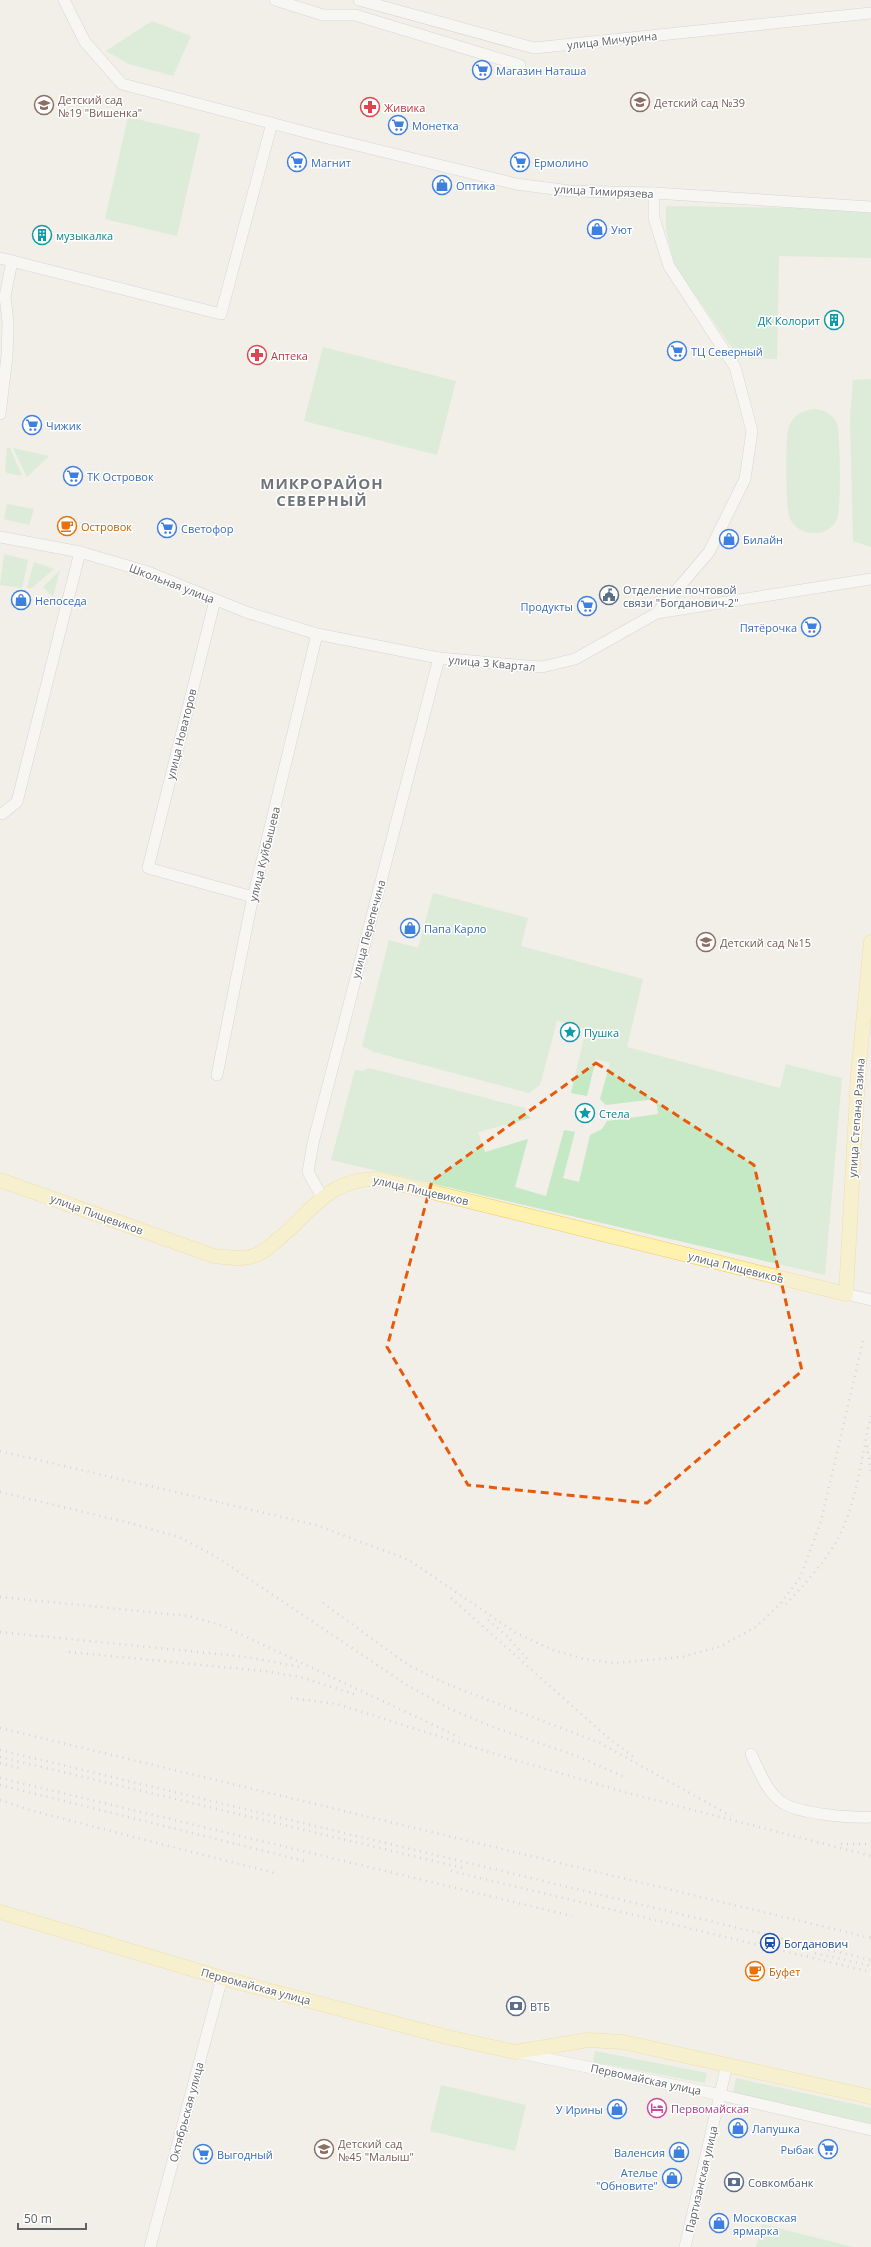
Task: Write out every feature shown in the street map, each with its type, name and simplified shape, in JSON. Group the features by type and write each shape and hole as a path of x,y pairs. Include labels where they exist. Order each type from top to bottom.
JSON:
{"main road":[{"name":"улица Степана Разина","path":"846,1294 858,1075 871,942"},
{"name":"улица Пищевиков","path":"0,1180 214,1256 235,1258 253,1257 267,1249 322,1197 342,1185 354,1181 379,1179 846,1294"},
{"name":"Первомайская улица","path":"0,1912 222,1978 447,2037 515,2052 588,2040 616,2041 727,2064 871,2097"}],"street":[{"name":"улица Тимирязева","path":"64,0 86,42 122,84 272,123 516,184 570,191 654,193 871,207"},
{"path":"275,0 323,15 356,15 520,65"},
{"name":"улица Мичурина","path":"359,0 534,48 871,13"},
{"path":"0,258 221,314 272,123"},
{"path":"654,193 654,218 669,266 735,367 752,431 745,479 709,552 657,613"},
{"path":"0,414 7,349 8,323 5,296 12,260"},
{"name":"Школьная улица","path":"0,537 80,552 148,572 215,600 317,634"},
{"path":"0,813 2,814 17,802 80,552"},
{"path":"657,613 871,579"},
{"name":"улица Новаторов","path":"215,600 148,868 254,897"},
{"name":"улица 3 Квартал","path":"317,634 439,658 542,667 575,659 657,613"},
{"name":"улица Куйбышева","path":"218,1075 254,897 317,634"},
{"name":"улица Перепечина","path":"322,1197 308,1172 314,1143 439,658"},
{"name":"улица Пищевиков","path":"846,1294 871,1300"},
{"path":"751,1754 769,1790 783,1803 808,1811 854,1818 871,1817"},
{"name":"Октябрьская улица","path":"150,2247 222,1978"},
{"name":"Первомайская улица","path":"515,2052 720,2095 871,2130"},
{"name":"Партизанская улица","path":"685,2247 727,2064"}],"highlighted area":[{"path":"596,1063 754,1165 802,1371 647,1503 468,1485 387,1347 432,1181"}],"green space":[{"path":"152,21 191,36 173,76 129,64 106,51"},
{"path":"128,117 200,134 177,236 105,219"},
{"path":"666,206 871,209 871,258 779,256 777,359 739,358 674,264 666,229"},
{"path":"323,347 456,381 437,455 304,421"},
{"path":"871,379 871,547 853,541 850,417 853,380"},
{"path":"813,409 826,412 832,416 838,427 839,438 840,469 837,519 833,526 820,533 805,532 793,523 789,516 787,498 786,456 789,426 793,419 799,414"},
{"path":"7,448 10,448 22,476 7,473 5,470"},
{"path":"13,448 49,456 27,477"},
{"path":"7,504 34,509 29,525 4,519"},
{"path":"4,554 28,560 22,588 0,585"},
{"path":"34,562 54,569 32,588 27,588"},
{"path":"60,570 53,597 43,587"},
{"path":"433,893 528,918 521,946 643,979 627,1047 780,1088 786,1064 842,1078 825,1275 331,1160 355,1070 363,1071 369,1068 525,1108 526,1114 531,1118 478,1132 485,1152 528,1139 515,1187 546,1196 564,1130 575,1132 563,1178 579,1182 590,1135 602,1129 607,1121 658,1114 656,1099 606,1105 600,1099 610,1063 596,1059 587,1096 571,1093 586,1029 557,1021 540,1085 529,1093 374,1052 362,1046 389,940 418,948"},
{"path":"595,2051 707,2073 705,2083 593,2062"},
{"path":"736,2078 871,2108 871,2124 733,2093"},
{"path":"441,2085 526,2105 515,2151 430,2131"},
{"path":"762,2224 854,2247 756,2247"}],"railway":[{"path":"0,1451 316,1525 409,1560 516,1633 553,1650 584,1659 615,1663 682,1657 721,1646 756,1627 780,1604 800,1578 821,1521 863,1341"},
{"path":"786,1604 819,1566 836,1542 843,1528 849,1513 858,1480 871,1415"},
{"path":"867,1446 871,1473"},
{"path":"0,1492 126,1522 179,1537 215,1556 407,1685 448,1708 493,1727 574,1755 625,1777"},
{"path":"0,1597 188,1616 221,1625 459,1737"},
{"path":"451,1598 607,1737 635,1758"},
{"path":"323,1603 408,1665 447,1684 600,1743 731,1816"},
{"path":"488,1620 507,1636 529,1661"},
{"path":"0,1632 247,1657 300,1667"},
{"path":"69,1652 264,1671 300,1677 357,1695"},
{"path":"291,1698 337,1704 495,1754 624,1792 871,1856"},
{"path":"0,1728 871,1938"},
{"path":"0,1750 871,1960"},
{"path":"0,1757 463,1868"},
{"path":"0,1763 19,1768"},
{"path":"0,1778 572,1916"},
{"path":"0,1785 304,1861"},
{"path":"0,1800 33,1811 278,1874"},
{"path":"841,1844 871,1844"},
{"path":"451,1871 871,1972"},
{"path":"815,1953 871,1966"}],"place":[{"name":"Магазин Наташа","path":"482,70"},
{"name":"Детский сад №39","path":"640,102"},
{"name":"Детский сад №19 \"Вишенка\"","path":"44,105"},
{"name":"Живика","path":"370,107"},
{"name":"Монетка","path":"398,125"},
{"name":"Магнит","path":"297,162"},
{"name":"Ермолино","path":"520,162"},
{"name":"Оптика","path":"442,185"},
{"name":"Уют","path":"597,229"},
{"name":"музыкалка","path":"42,235"},
{"name":"ДК Колорит","path":"834,320"},
{"name":"ТЦ Северный","path":"677,351"},
{"name":"Аптека","path":"257,355"},
{"name":"Чижик","path":"32,425"},
{"name":"ТК Островок","path":"73,476"},
{"name":"Островок","path":"67,526"},
{"name":"Светофор","path":"167,528"},
{"name":"Билайн","path":"729,539"},
{"name":"Отделение почтовой связи \"Богданович-2\"","path":"609,595"},
{"name":"Непоседа","path":"21,600"},
{"name":"Продукты","path":"587,606"},
{"name":"Пятёрочка","path":"811,627"},
{"name":"Папа Карло","path":"410,928"},
{"name":"Детский сад №15","path":"706,942"},
{"name":"Пушка","path":"570,1032"},
{"name":"Стела","path":"585,1113"},
{"name":"Богданович","path":"770,1943"},
{"name":"Буфет","path":"755,1971"},
{"name":"ВТБ","path":"516,2006"},
{"name":"Первомайская","path":"657,2108"},
{"name":"У Ирины","path":"617,2109"},
{"name":"Лапушка","path":"738,2128"},
{"name":"Детский сад №45 \"Малыш\"","path":"324,2149"},
{"name":"Рыбак","path":"828,2149"},
{"name":"Валенсия","path":"679,2152"},
{"name":"Выгодный","path":"203,2154"},
{"name":"Ателье \"Обновите\"","path":"672,2178"},
{"name":"Совкомбанк","path":"734,2182"},
{"name":"Московская ярмарка","path":"719,2223"}],"district":[{"name":"МИКРОРАЙОН СЕВЕРНЫЙ","path":"322,492"}]}
